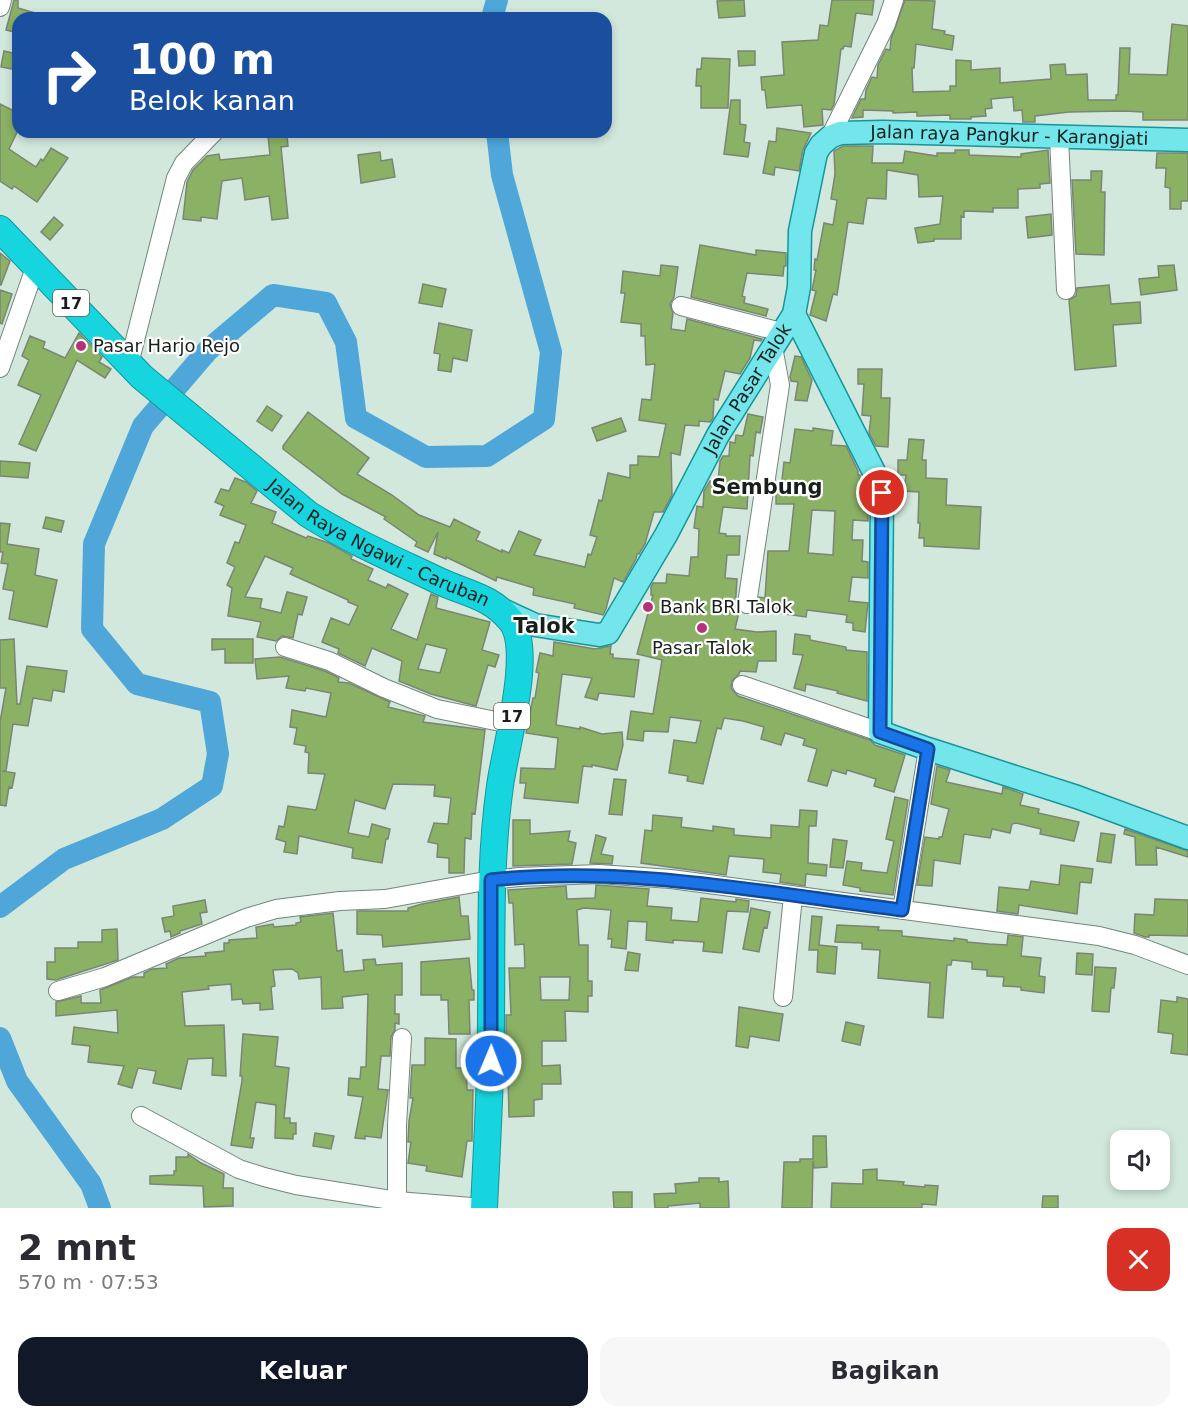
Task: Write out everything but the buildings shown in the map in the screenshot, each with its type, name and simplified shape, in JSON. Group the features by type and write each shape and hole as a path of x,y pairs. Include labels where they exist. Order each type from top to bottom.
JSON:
{"highway":[{"name":"17","path":"0,229 136,371"},
{"name":"Jalan Raya Ngawi - Caruban","path":"136,371 278,491 330,528 439,581 490,600 513,623 521,650 520,674 500,786 491,880 490,1071 484,1208"}],"main road":[{"name":"Jalan raya Pangkur - Karangjati","path":"830,136 840,133 884,132 1188,140"},
{"name":"Jalan Pasar Talok","path":"544,627 599,635 608,633 666,535 718,435 794,314 799,287 800,231 806,200 816,153 830,136"},
{"path":"794,314 874,472 882,493 880,732 1077,797 1188,838"},
{"path":"498,608 544,627"},
{"path":"521,650 528,638 544,627"}],"street":[{"path":"0,7 2,0"},
{"path":"830,136 886,24 894,0"},
{"path":"1059,137 1066,290"},
{"path":"136,371 176,178 184,163 208,138"},
{"path":"0,368 36,265"},
{"path":"681,306 777,340 780,385 747,604"},
{"path":"285,647 329,661 384,688 437,710 510,724"},
{"path":"742,685 880,732"},
{"path":"902,910 928,749"},
{"path":"58,991 105,977 246,918 276,909 340,901 385,899 491,880 598,874 634,876 1099,936 1135,945 1188,965"},
{"path":"783,997 794,896"},
{"path":"397,1201 397,1125 402,1038"},
{"path":"141,1116 239,1169 264,1177 296,1185 397,1201 484,1208"}],"waterway":[{"path":"494,12 497,0"},
{"path":"0,907 64,859 162,819 212,786 218,754 210,702 137,684 92,629 94,544 143,426 208,350 273,295 326,303 346,342 356,418 426,457 487,456 544,419 551,352 502,175 498,138"},
{"path":"0,1038 17,1081 91,1184 100,1208"}],"place":[{"name":"Pasar Harjo Rejo","path":"81,346"},
{"name":"Bank BRI Talok","path":"648,607"},
{"name":"Pasar Talok","path":"702,628"}],"district":[{"name":"Sembung","path":"767,487"},
{"name":"Talok","path":"544,626"}],"route":[{"path":"491,1061 491,880 598,874 634,876 902,910 928,749 880,732 882,493"}]}
